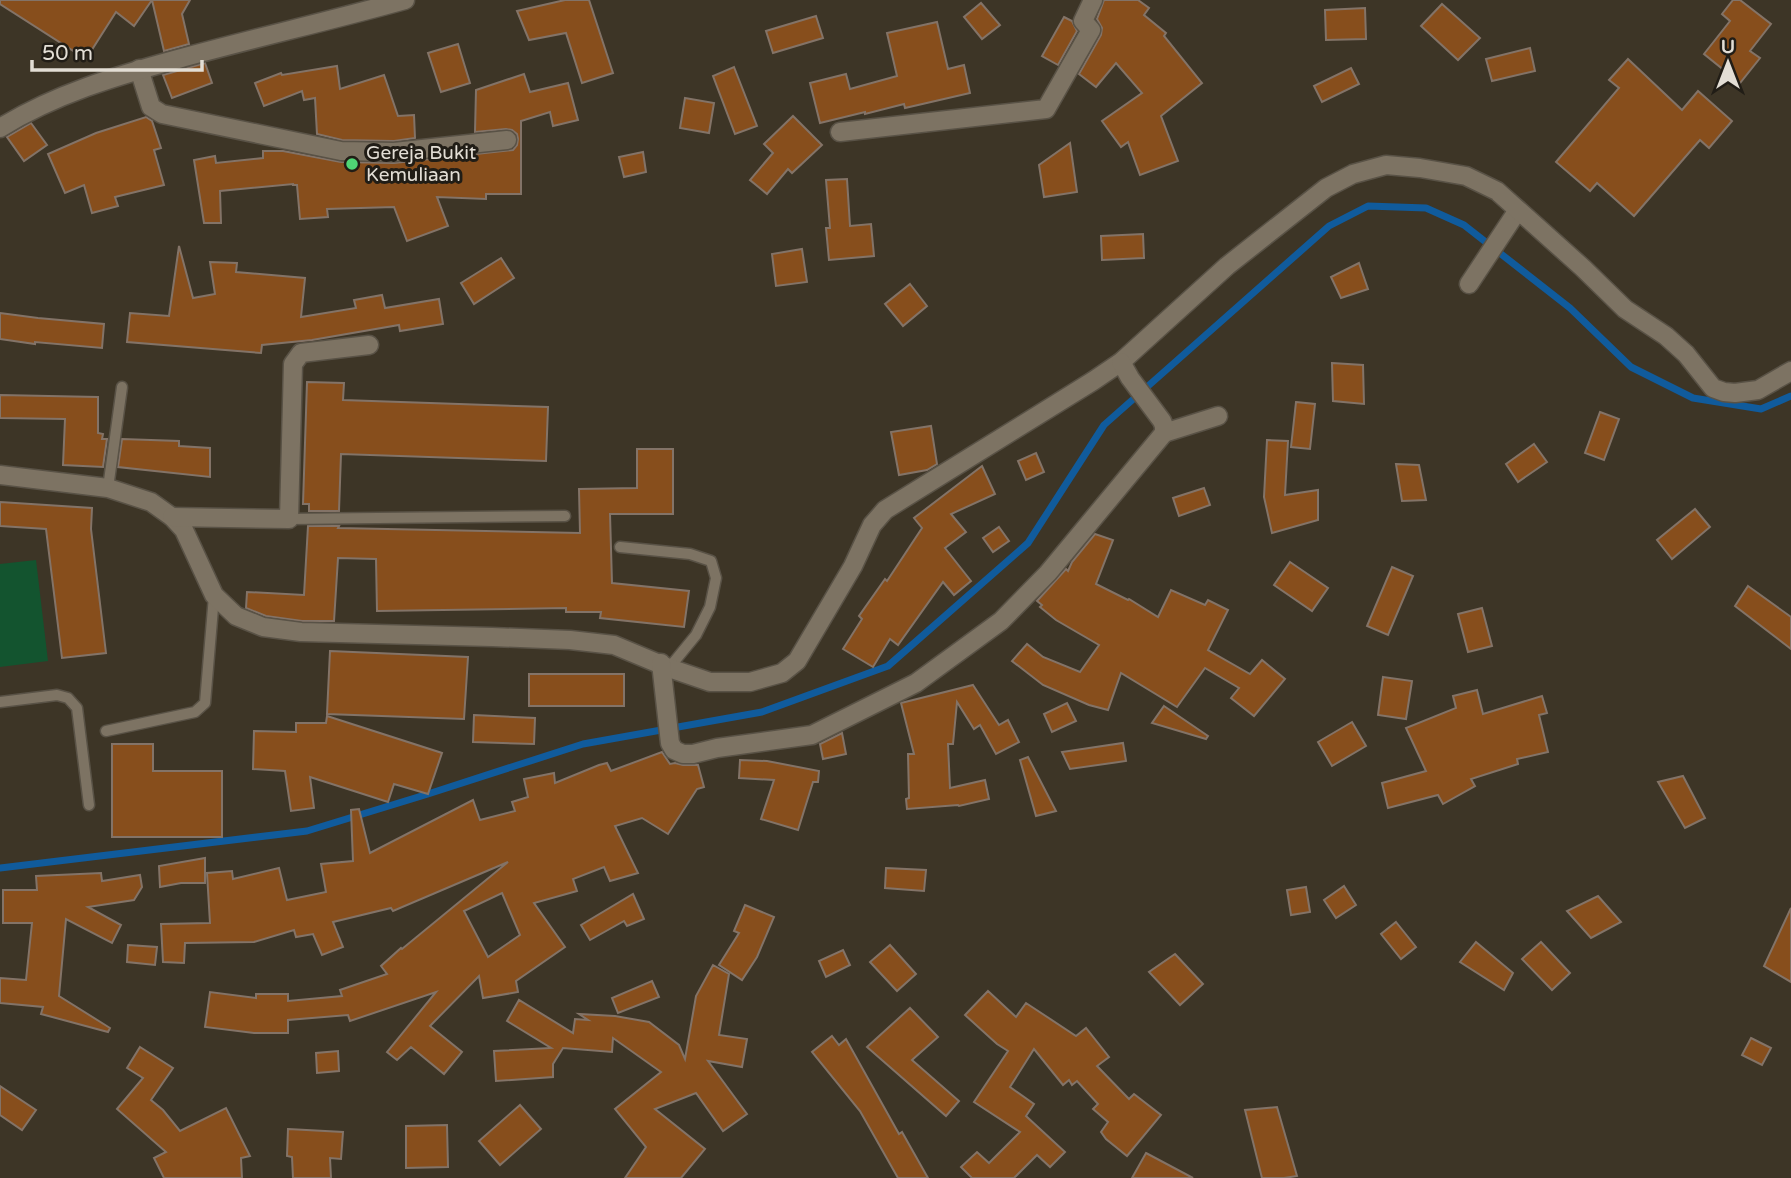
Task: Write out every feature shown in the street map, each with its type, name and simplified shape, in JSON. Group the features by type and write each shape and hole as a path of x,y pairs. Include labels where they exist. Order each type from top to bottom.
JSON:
{"street":[{"path":"0,128 19,116 75,90 139,69 288,30 341,8 405,0"},
{"path":"840,132 1046,109 1091,30 1083,21 1093,0"},
{"path":"139,69 151,107 162,114 289,141 341,150 394,152 508,141"},
{"path":"0,475 108,488 151,502 172,517 184,530 214,595 236,616 262,627 301,632 570,640 614,645 710,681 750,682 782,673 797,661 853,566 872,525 885,510 1121,362 1257,242 1326,188 1353,174 1386,165 1420,168 1466,176 1497,191 1625,309 1666,336 1686,354 1713,388 1724,393 1758,390 1791,371"},
{"path":"1469,284 1518,210"},
{"path":"172,517 289,519 293,364 301,353 369,345"},
{"path":"1121,362 1162,426"},
{"path":"665,665 670,743 674,750 693,754 717,748 812,735 916,683 1001,621 1048,573 1162,426 1218,416"}],"lane":[{"path":"108,488 122,387"},
{"path":"289,519 565,516"},
{"path":"620,547 690,554 711,561 716,578 710,607 696,635 665,665"},
{"path":"106,731 195,712 205,703 214,595"},
{"path":"0,702 57,695 68,698 77,708 89,804"}],"green space":[{"path":"36,560 48,661 0,667 0,564"}],"building":[{"path":"0,0 152,0 134,26 116,12 86,59 0,4"},
{"path":"152,0 190,0 182,14 189,44 164,51"},
{"path":"565,0 589,0 613,73 582,83 566,33 529,40 517,11"},
{"path":"1104,0 1138,0 1149,8 1144,15 1166,33 1164,36 1202,83 1161,116 1178,161 1140,175 1128,142 1121,147 1102,121 1142,93 1116,63 1096,87 1079,74 1101,35 1102,28 1097,19"},
{"path":"1733,0 1740,0 1771,24 1750,51 1760,58 1740,83 1704,54 1730,21 1722,14"},
{"path":"981,3 1000,25 982,39 964,17"},
{"path":"1442,4 1480,38 1458,60 1421,26"},
{"path":"1365,8 1366,39 1326,40 1325,10"},
{"path":"816,16 823,38 773,53 766,31"},
{"path":"1064,17 1072,21 1077,31 1058,65 1042,56"},
{"path":"937,22 948,69 964,65 970,93 905,108 904,104 820,123 810,83 846,74 850,89 897,76 887,33"},
{"path":"458,44 470,83 441,92 428,53"},
{"path":"1530,48 1535,71 1492,81 1486,59"},
{"path":"1628,59 1682,110 1698,91 1732,121 1709,148 1700,140 1634,216 1597,183 1590,191 1556,162 1619,88 1609,80"},
{"path":"205,63 212,83 172,98 163,75"},
{"path":"337,66 340,89 384,75 398,116 414,115 415,138 394,141 342,140 317,134 315,98 304,100 302,91 264,106 255,83 281,73 282,75"},
{"path":"734,67 757,126 735,134 713,76"},
{"path":"1351,68 1359,84 1322,102 1314,86"},
{"path":"524,74 530,92 568,83 578,120 553,126 550,112 521,121 521,194 486,194 486,199 437,197 448,226 407,241 394,207 327,209 328,217 300,219 297,185 293,184 220,191 221,223 204,223 194,160 215,156 216,163 263,158 263,151 283,151 341,162 394,163 513,150 518,139 512,130 475,132 476,90"},
{"path":"685,98 714,103 709,133 680,128"},
{"path":"793,116 822,145 792,173 788,169 767,194 750,180 773,153 764,144"},
{"path":"146,117 152,121 161,148 154,150 164,185 115,197 118,206 92,213 84,185 65,193 48,154 96,133"},
{"path":"31,123 47,145 24,161 7,137"},
{"path":"1070,143 1077,192 1044,197 1039,165"},
{"path":"643,152 646,172 624,177 619,157"},
{"path":"847,179 850,226 871,224 874,256 829,260 826,228 830,228 826,180"},
{"path":"1143,234 1144,258 1102,260 1101,236"},
{"path":"179,246 193,298 215,294 210,262 237,263 236,272 305,278 301,317 356,308 354,300 382,295 385,308 439,299 443,324 400,331 399,325 312,340 262,345 261,353 127,342 130,313 169,316"},
{"path":"802,249 807,282 776,286 772,254"},
{"path":"501,258 514,278 474,304 461,283"},
{"path":"1359,263 1368,289 1341,298 1331,277"},
{"path":"910,284 927,306 903,326 885,304"},
{"path":"0,313 104,324 102,348 0,339"},
{"path":"1332,363 1363,365 1364,404 1333,401"},
{"path":"307,382 344,383 343,400 548,407 546,461 341,454 339,511 309,511 309,504 303,504"},
{"path":"0,395 98,397 98,433 103,434 102,439 107,439 103,467 63,465 65,419 0,418"},
{"path":"1296,402 1315,404 1310,449 1291,447"},
{"path":"1600,412 1619,419 1604,460 1585,453"},
{"path":"931,426 937,464 927,470 899,475 891,432"},
{"path":"122,439 179,441 179,446 210,448 210,477 118,467"},
{"path":"1267,440 1288,441 1285,495 1318,490 1318,520 1272,533 1264,497"},
{"path":"1534,444 1547,462 1518,482 1506,464"},
{"path":"637,449 673,449 673,514 610,514 612,583 689,591 684,627 600,618 601,612 566,612 566,608 377,611 376,559 338,558 334,621 302,621 266,616 246,608 247,592 304,595 308,526 580,533 579,489 637,488"},
{"path":"1036,453 1044,472 1026,480 1018,461"},
{"path":"1396,464 1419,465 1426,500 1402,501"},
{"path":"982,466 995,494 951,514 966,532 945,548 971,581 954,595 943,582 898,645 890,639 873,667 843,649 862,619 859,616 885,579 887,581 922,528 914,518"},
{"path":"1204,488 1210,505 1179,516 1173,498"},
{"path":"0,502 92,508 91,529 106,653 62,658 46,529 0,526"},
{"path":"1695,509 1710,527 1672,559 1657,540"},
{"path":"999,527 1009,541 993,552 983,538"},
{"path":"1095,534 1113,540 1096,584 1129,599 1158,617 1171,590 1205,605 1208,600 1228,610 1208,650 1250,674 1262,660 1285,679 1254,716 1231,698 1239,688 1205,668 1177,707 1121,673 1108,710 1089,705 1043,685 1012,661 1027,644 1043,657 1080,672 1099,645 1056,620 1040,607 1042,605 1037,601 1066,569 1068,571"},
{"path":"1290,562 1328,588 1312,611 1274,585"},
{"path":"1392,567 1413,576 1388,635 1367,626"},
{"path":"1748,586 1791,617 1791,649 1735,606"},
{"path":"1482,608 1492,646 1468,652 1458,614"},
{"path":"330,651 468,657 464,719 327,714"},
{"path":"529,674 624,674 624,706 529,706"},
{"path":"1383,677 1412,681 1406,719 1378,715"},
{"path":"973,685 999,725 1008,720 1019,742 996,754 980,725 974,729 957,702 953,744 948,744 950,788 985,780 989,799 959,806 907,809 908,754 914,754 901,703"},
{"path":"1477,690 1483,714 1542,696 1547,713 1539,715 1548,752 1517,759 1518,764 1471,779 1475,786 1443,804 1438,795 1388,808 1382,783 1426,771 1406,728 1456,708 1453,696"},
{"path":"1067,703 1076,721 1052,732 1044,714"},
{"path":"1164,706 1208,736 1206,739 1152,723"},
{"path":"474,715 535,718 534,744 473,742"},
{"path":"327,716 442,753 428,794 394,784 388,802 310,777 314,808 291,811 285,771 253,769 254,731 296,732 296,723 326,723"},
{"path":"1352,722 1366,746 1332,766 1318,742"},
{"path":"842,733 846,754 823,759 820,744"},
{"path":"1123,743 1126,761 1070,769 1062,752"},
{"path":"112,744 153,744 153,771 222,771 222,837 112,837"},
{"path":"662,752 670,764 698,765 704,787 697,789 668,834 642,818 615,826 638,873 610,881 604,867 573,879 577,891 534,903 565,947 516,981 518,992 483,998 479,976 430,1026 462,1052 444,1074 411,1047 397,1060 387,1052 436,992 350,1021 348,1015 288,1020 288,1033 254,1033 205,1027 210,992 256,998 256,994 288,994 288,1001 342,996 340,990 387,974 381,966 508,862 393,911 391,908 333,922 343,947 322,955 313,934 296,937 294,930 254,942 185,943 184,963 163,962 161,924 210,923 207,873 232,871 233,879 279,868 287,900 326,892 321,864 353,861 351,810 359,809 370,853 473,800 480,820 515,811 512,802 528,797 524,779 554,773 555,783 607,763 611,771","holes":["502,893 520,935 488,957 464,911"]},
{"path":"1028,757 1056,811 1036,816 1020,760"},
{"path":"740,760 767,761 819,771 818,782 813,782 798,830 761,819 774,780 739,778"},
{"path":"1683,776 1705,818 1685,828 1658,782"},
{"path":"205,858 205,883 181,883 160,887 159,866"},
{"path":"886,868 926,870 924,891 885,888"},
{"path":"101,873 102,881 140,875 142,887 134,900 88,907 121,925 112,943 66,919 59,996 110,1028 108,1032 41,1014 43,1007 0,1003 0,978 26,980 32,923 3,923 3,890 37,890 36,876"},
{"path":"1344,886 1356,905 1336,918 1324,900"},
{"path":"1306,887 1310,912 1291,915 1287,890"},
{"path":"633,894 644,919 627,926 624,921 590,940 581,925"},
{"path":"1598,896 1621,922 1591,938 1567,911"},
{"path":"745,905 774,917 757,957 742,980 719,965 739,933 734,931"},
{"path":"1791,908 1791,982 1764,966"},
{"path":"1396,922 1416,947 1401,959 1381,934"},
{"path":"1476,942 1513,973 1504,990 1460,962"},
{"path":"1541,942 1570,973 1552,990 1522,959"},
{"path":"128,945 157,947 155,965 127,962"},
{"path":"890,945 916,974 897,991 870,962"},
{"path":"843,950 850,965 826,977 819,961"},
{"path":"1175,954 1203,984 1180,1005 1149,972"},
{"path":"713,965 729,974 719,1035 747,1039 742,1067 708,1061 747,1114 723,1131 696,1093 655,1109 705,1149 681,1178 625,1178 646,1147 615,1109 661,1072 613,1038 612,1052 563,1048 553,1064 553,1077 496,1081 494,1051 551,1048 507,1021 519,1000 573,1033 575,1019 588,1020 579,1014 615,1016 649,1022 679,1045 685,1059 696,996"},
{"path":"652,981 659,997 618,1013 612,998"},
{"path":"988,991 1016,1017 1026,1003 1076,1036 1086,1028 1109,1057 1097,1066 1129,1099 1134,1094 1161,1115 1127,1156 1101,1132 1108,1122 1093,1109 1098,1104 1077,1081 1072,1085 1069,1080 1063,1085 1034,1049 1010,1087 1034,1104 1026,1116 1065,1152 1050,1167 1037,1155 1014,1178 972,1178 961,1167 977,1152 989,1163 1020,1132 974,1102 1008,1051 965,1015"},
{"path":"910,1008 938,1037 912,1060 959,1101 946,1116 867,1047"},
{"path":"832,1036 839,1045 846,1039 899,1134 902,1132 928,1178 898,1178 860,1111 812,1052"},
{"path":"1751,1038 1771,1048 1762,1065 1742,1055"},
{"path":"140,1047 173,1068 151,1100 180,1131 226,1108 250,1156 241,1158 242,1178 164,1178 154,1158 166,1152 117,1109 143,1078 127,1068"},
{"path":"338,1051 339,1071 317,1073 316,1053"},
{"path":"0,1086 36,1110 22,1130 0,1115"},
{"path":"520,1105 541,1129 500,1165 479,1141"},
{"path":"1277,1107 1297,1176 1262,1178 1245,1110"},
{"path":"447,1125 448,1167 406,1168 406,1126"},
{"path":"288,1129 343,1132 341,1159 330,1158 331,1178 293,1178 292,1157 287,1156"},
{"path":"1146,1153 1193,1178 1132,1178"}],"waterway":[{"path":"0,868 307,831 583,744 762,712 888,666 1028,543 1104,425 1329,226 1368,206 1426,208 1464,225 1570,308 1631,367 1693,398 1761,409 1791,396"}],"place":[{"name":"Gereja Bukit Kemuliaan","path":"352,164"}]}
